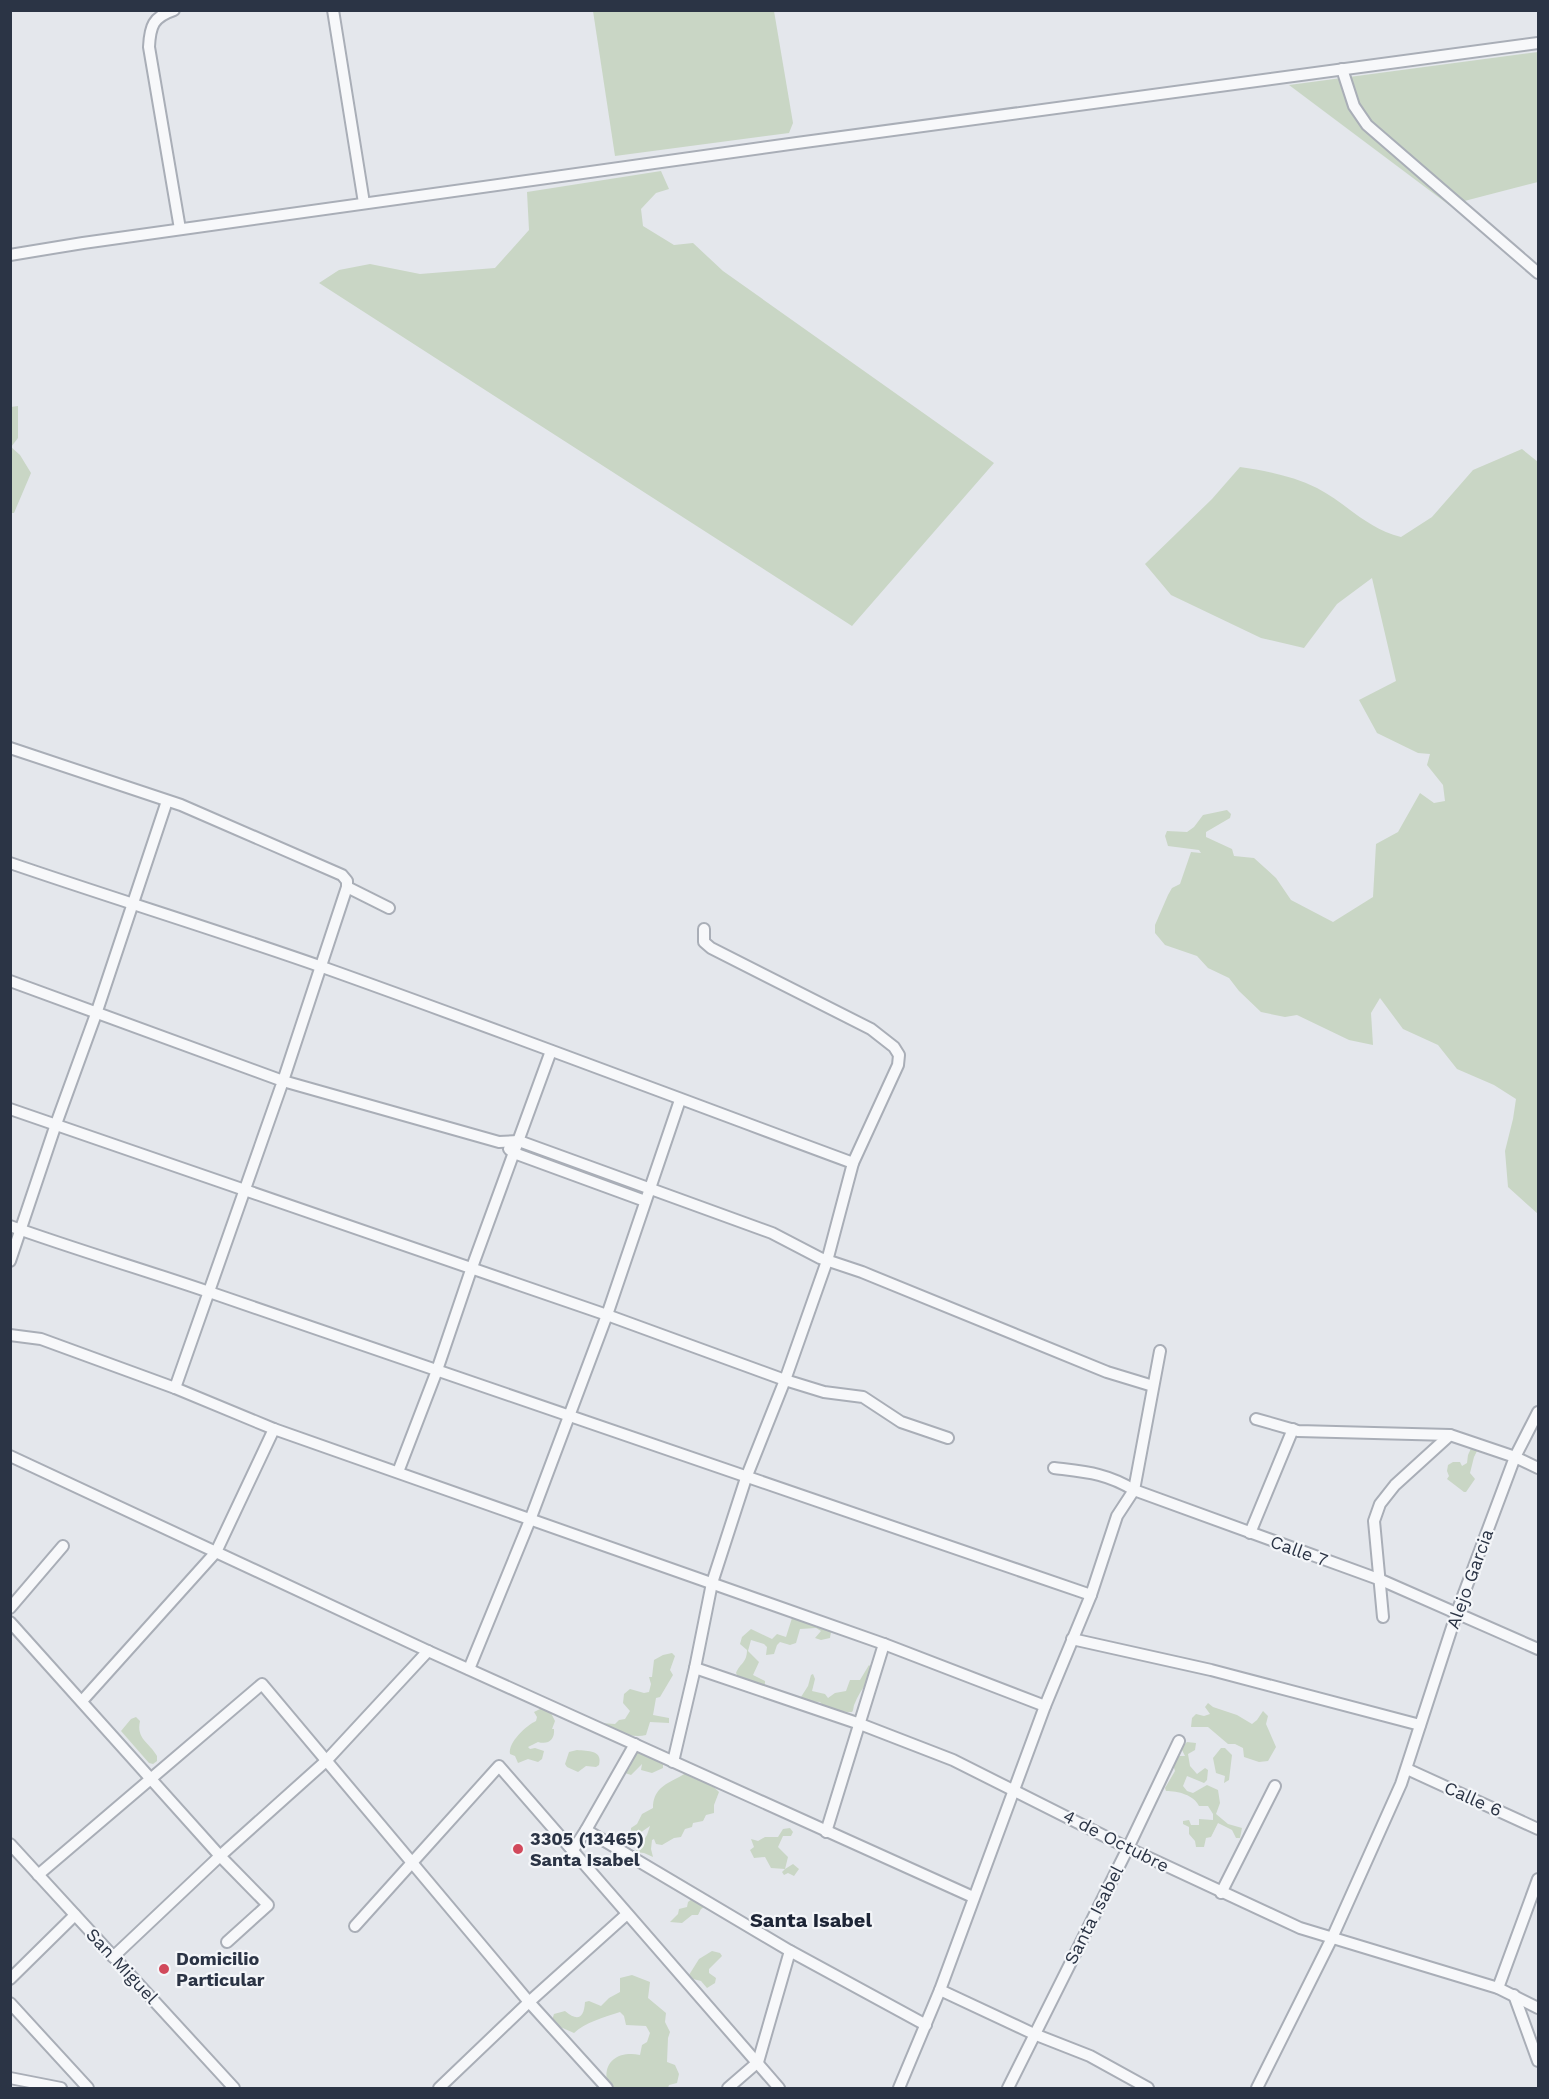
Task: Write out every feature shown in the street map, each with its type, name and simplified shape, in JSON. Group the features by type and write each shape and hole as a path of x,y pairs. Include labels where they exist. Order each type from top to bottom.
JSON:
{"street":[{"path":"174,10 155,20 150,33 150,47 180,229"},
{"path":"333,10 364,203"},
{"path":"10,255 364,203 1539,43"},
{"path":"1342,69 1354,106 1367,125 1539,273"},
{"path":"10,748 211,818 342,876 346,881 347,887 322,967 175,1388"},
{"path":"10,1261 167,801"},
{"path":"10,862 322,967 502,1031 680,1100 853,1163"},
{"path":"347,887 389,908"},
{"path":"673,1762 712,1583 746,1478 785,1380 827,1261 853,1163 898,1065 899,1056 894,1047 871,1029 711,948 704,942 704,930"},
{"path":"10,981 283,1081 499,1142 519,1141 772,1233 827,1261 884,1280 1107,1372 1153,1386"},
{"path":"398,1472 436,1373 551,1051"},
{"path":"469,1669 530,1521 607,1315 680,1100"},
{"path":"10,1109 471,1270 607,1315 785,1380 824,1392 863,1397 901,1422 948,1438"},
{"path":"499,1142 514,1153 645,1201"},
{"path":"10,1226 1092,1595"},
{"path":"10,1335 41,1339 175,1388 274,1429 884,1644 1044,1706"},
{"path":"899,2088 940,1989 1044,1706 1092,1595 1117,1516 1134,1490 1160,1351"},
{"name":"Alejo Garcia","path":"1257,2088 1332,1938 1407,1769 1457,1612 1515,1457 1539,1412"},
{"path":"1256,1419 1293,1429 1450,1435 1515,1457 1539,1468"},
{"path":"82,1701 216,1552 274,1429"},
{"path":"1250,1533 1293,1429"},
{"path":"1383,1617 1374,1521 1380,1504 1395,1485 1450,1435"},
{"path":"10,1456 428,1652 973,1897"},
{"name":"Calle 7","path":"1054,1468 1114,1479 1134,1490 1381,1580 1539,1649"},
{"path":"10,1608 63,1546"},
{"path":"10,1622 220,1856 268,1905 227,1942"},
{"path":"1072,1639 1210,1670 1420,1725"},
{"path":"826,1832 884,1644"},
{"path":"114,1957 220,1856 326,1761 428,1652"},
{"name":"4 de Octubre","path":"695,1668 925,1748 1013,1789 1221,1893 1300,1928 1498,1988 1539,2007"},
{"path":"38,1875 262,1684 529,2002 607,2088"},
{"name":"Santa Isabel","path":"1008,2088 1179,1741"},
{"path":"573,1850 634,1744"},
{"path":"355,1926 499,1766 779,2088"},
{"name":"Calle 6","path":"1407,1769 1539,1829"},
{"path":"1221,1893 1275,1786"},
{"path":"586,1830 790,1952 926,2025"},
{"name":"San Miguel","path":"10,1844 234,2088"},
{"path":"1498,1988 1539,1879"},
{"path":"439,2088 529,2002 627,1914"},
{"path":"10,1979 75,1915"},
{"path":"728,2088 758,2062 790,1952"},
{"path":"940,1989 1034,2034 1090,2056 1148,2088"},
{"path":"1514,1995 1539,2061"},
{"path":"10,2003 88,2088"},
{"path":"10,2078 61,2088"}],"green space":[{"path":"593,11 774,11 793,123 789,133 615,156"},
{"path":"1538,52 1538,182 1449,205 1289,85"},
{"path":"661,171 669,189 656,193 641,209 643,226 674,245 693,243 723,271 994,463 852,626 319,283 339,270 370,264 420,274 495,268 529,230 527,192"},
{"path":"18,406 18,438 11,447 11,407"},
{"path":"11,447 20,455 31,473 14,513 11,513"},
{"path":"1522,449 1538,462 1538,1214 1508,1187 1505,1151 1516,1099 1494,1085 1457,1069 1438,1045 1403,1029 1380,998 1371,1013 1373,1045 1349,1040 1297,1015 1285,1017 1261,1012 1229,978 1208,968 1197,956 1165,945 1155,933 1155,925 1168,895 1172,888 1180,884 1191,852 1201,853 1199,850 1168,846 1165,836 1167,831 1187,832 1203,815 1227,810 1231,814 1230,818 1206,832 1206,837 1232,849 1234,856 1254,858 1276,878 1291,900 1333,922 1373,897 1376,844 1398,832 1420,793 1434,803 1445,801 1443,785 1427,765 1430,754 1418,753 1377,733 1359,700 1396,681 1372,578 1337,604 1304,648 1261,638 1171,595 1145,564 1212,499 1240,467 1279,474 1308,484 1328,494 1367,522 1401,537 1432,517 1473,470"},
{"path":"1473,1444 1485,1449 1484,1452 1477,1451 1474,1457 1470,1473 1475,1479 1464,1492 1447,1479 1448,1465 1460,1462 1462,1466 1467,1463"},
{"path":"797,1617 827,1629 831,1632 830,1638 821,1640 815,1638 821,1631 816,1628 800,1629 796,1643 790,1645 780,1642 774,1654 766,1655 767,1647 764,1644 751,1640 748,1651 759,1662 753,1675 765,1681 765,1684 758,1685 738,1677 736,1673 747,1654 747,1650 740,1644 742,1637 751,1629 772,1639 777,1634 786,1637 792,1618"},
{"path":"672,1653 675,1656 670,1670 673,1675 660,1697 656,1698 653,1715 669,1718 669,1723 650,1722 646,1735 634,1736 601,1723 615,1724 625,1719 630,1711 623,1703 624,1694 630,1689 649,1692 651,1684 649,1677 652,1677 654,1660"},
{"path":"869,1665 872,1668 871,1673 852,1712 830,1709 820,1702 804,1701 801,1697 813,1674 815,1679 812,1691 825,1694 828,1698 835,1693 846,1691 850,1680 860,1680"},
{"path":"1208,1703 1252,1724 1263,1711 1268,1716 1266,1724 1276,1747 1268,1761 1259,1762 1244,1757 1243,1748 1235,1744 1228,1744 1208,1727 1191,1727 1192,1718 1196,1714 1204,1716 1210,1714 1205,1707"},
{"path":"544,1707 550,1711 555,1721 552,1739 528,1747 544,1751 542,1759 538,1762 528,1759 518,1763 515,1756 510,1754 512,1744 523,1730 536,1721 537,1717 534,1712"},
{"path":"136,1717 140,1721 142,1736 157,1756 157,1761 153,1764 149,1763 121,1731 131,1719"},
{"path":"1187,1742 1196,1743 1195,1750 1188,1754 1190,1766 1197,1774 1205,1768 1208,1770 1207,1780 1204,1783 1187,1776 1183,1786 1187,1791 1193,1793 1207,1785 1218,1790 1220,1803 1216,1814 1228,1824 1242,1828 1240,1838 1236,1838 1232,1830 1218,1823 1211,1837 1206,1838 1204,1847 1196,1847 1195,1841 1189,1834 1189,1827 1183,1824 1183,1821 1189,1820 1191,1825 1199,1825 1199,1819 1213,1820 1213,1814 1208,1806 1199,1806 1190,1796 1166,1791 1165,1788 1175,1771 1172,1761 1177,1756 1185,1756 1181,1748"},
{"path":"1221,1748 1225,1748 1232,1755 1229,1780 1224,1783 1225,1776 1216,1773 1213,1758"},
{"path":"577,1750 597,1754 600,1760 599,1765 586,1766 578,1772 567,1767 565,1764 569,1752"},
{"path":"637,1750 663,1759 663,1768 652,1773 641,1770 642,1764 631,1775 625,1773"},
{"path":"686,1773 719,1792 714,1805 714,1813 706,1815 703,1821 693,1823 692,1827 685,1829 681,1837 662,1845 652,1840 653,1857 636,1852 650,1826 634,1837 631,1834 631,1828 637,1824 642,1814 653,1808 659,1790"},
{"path":"790,1828 793,1832 791,1836 783,1836 778,1847 788,1857 785,1869 771,1868 765,1857 754,1858 750,1850 754,1847 751,1839 758,1841 765,1837 778,1837 783,1829"},
{"path":"793,1864 799,1869 794,1876 788,1873 784,1875 782,1872"},
{"path":"692,1899 706,1906 698,1915 692,1915 682,1923 670,1922 678,1914 679,1909 687,1907 688,1902"},
{"path":"712,1951 722,1956 709,1969 709,1973 716,1978 715,1983 707,1988 701,1981 689,1975 699,1959"},
{"path":"632,1975 650,1982 648,1998 666,2013 665,2022 670,2032 667,2062 675,2065 679,2074 677,2083 669,2085 668,2088 612,2088 607,2082 606,2074 614,2059 626,2054 640,2055 642,2045 647,2042 650,2033 646,2026 626,2025 624,2016 620,2012 589,2023 574,2033 558,2026 552,2020 554,2014 565,2011 580,2017 585,2002 589,2001 601,2006 620,1992 620,1978"}],"place":[{"name":"3305 (13465) Santa Isabel","path":"518,1849"},
{"name":"Domicilio Particular","path":"164,1969"}],"district":[{"name":"Santa Isabel","path":"811,1920"}]}
